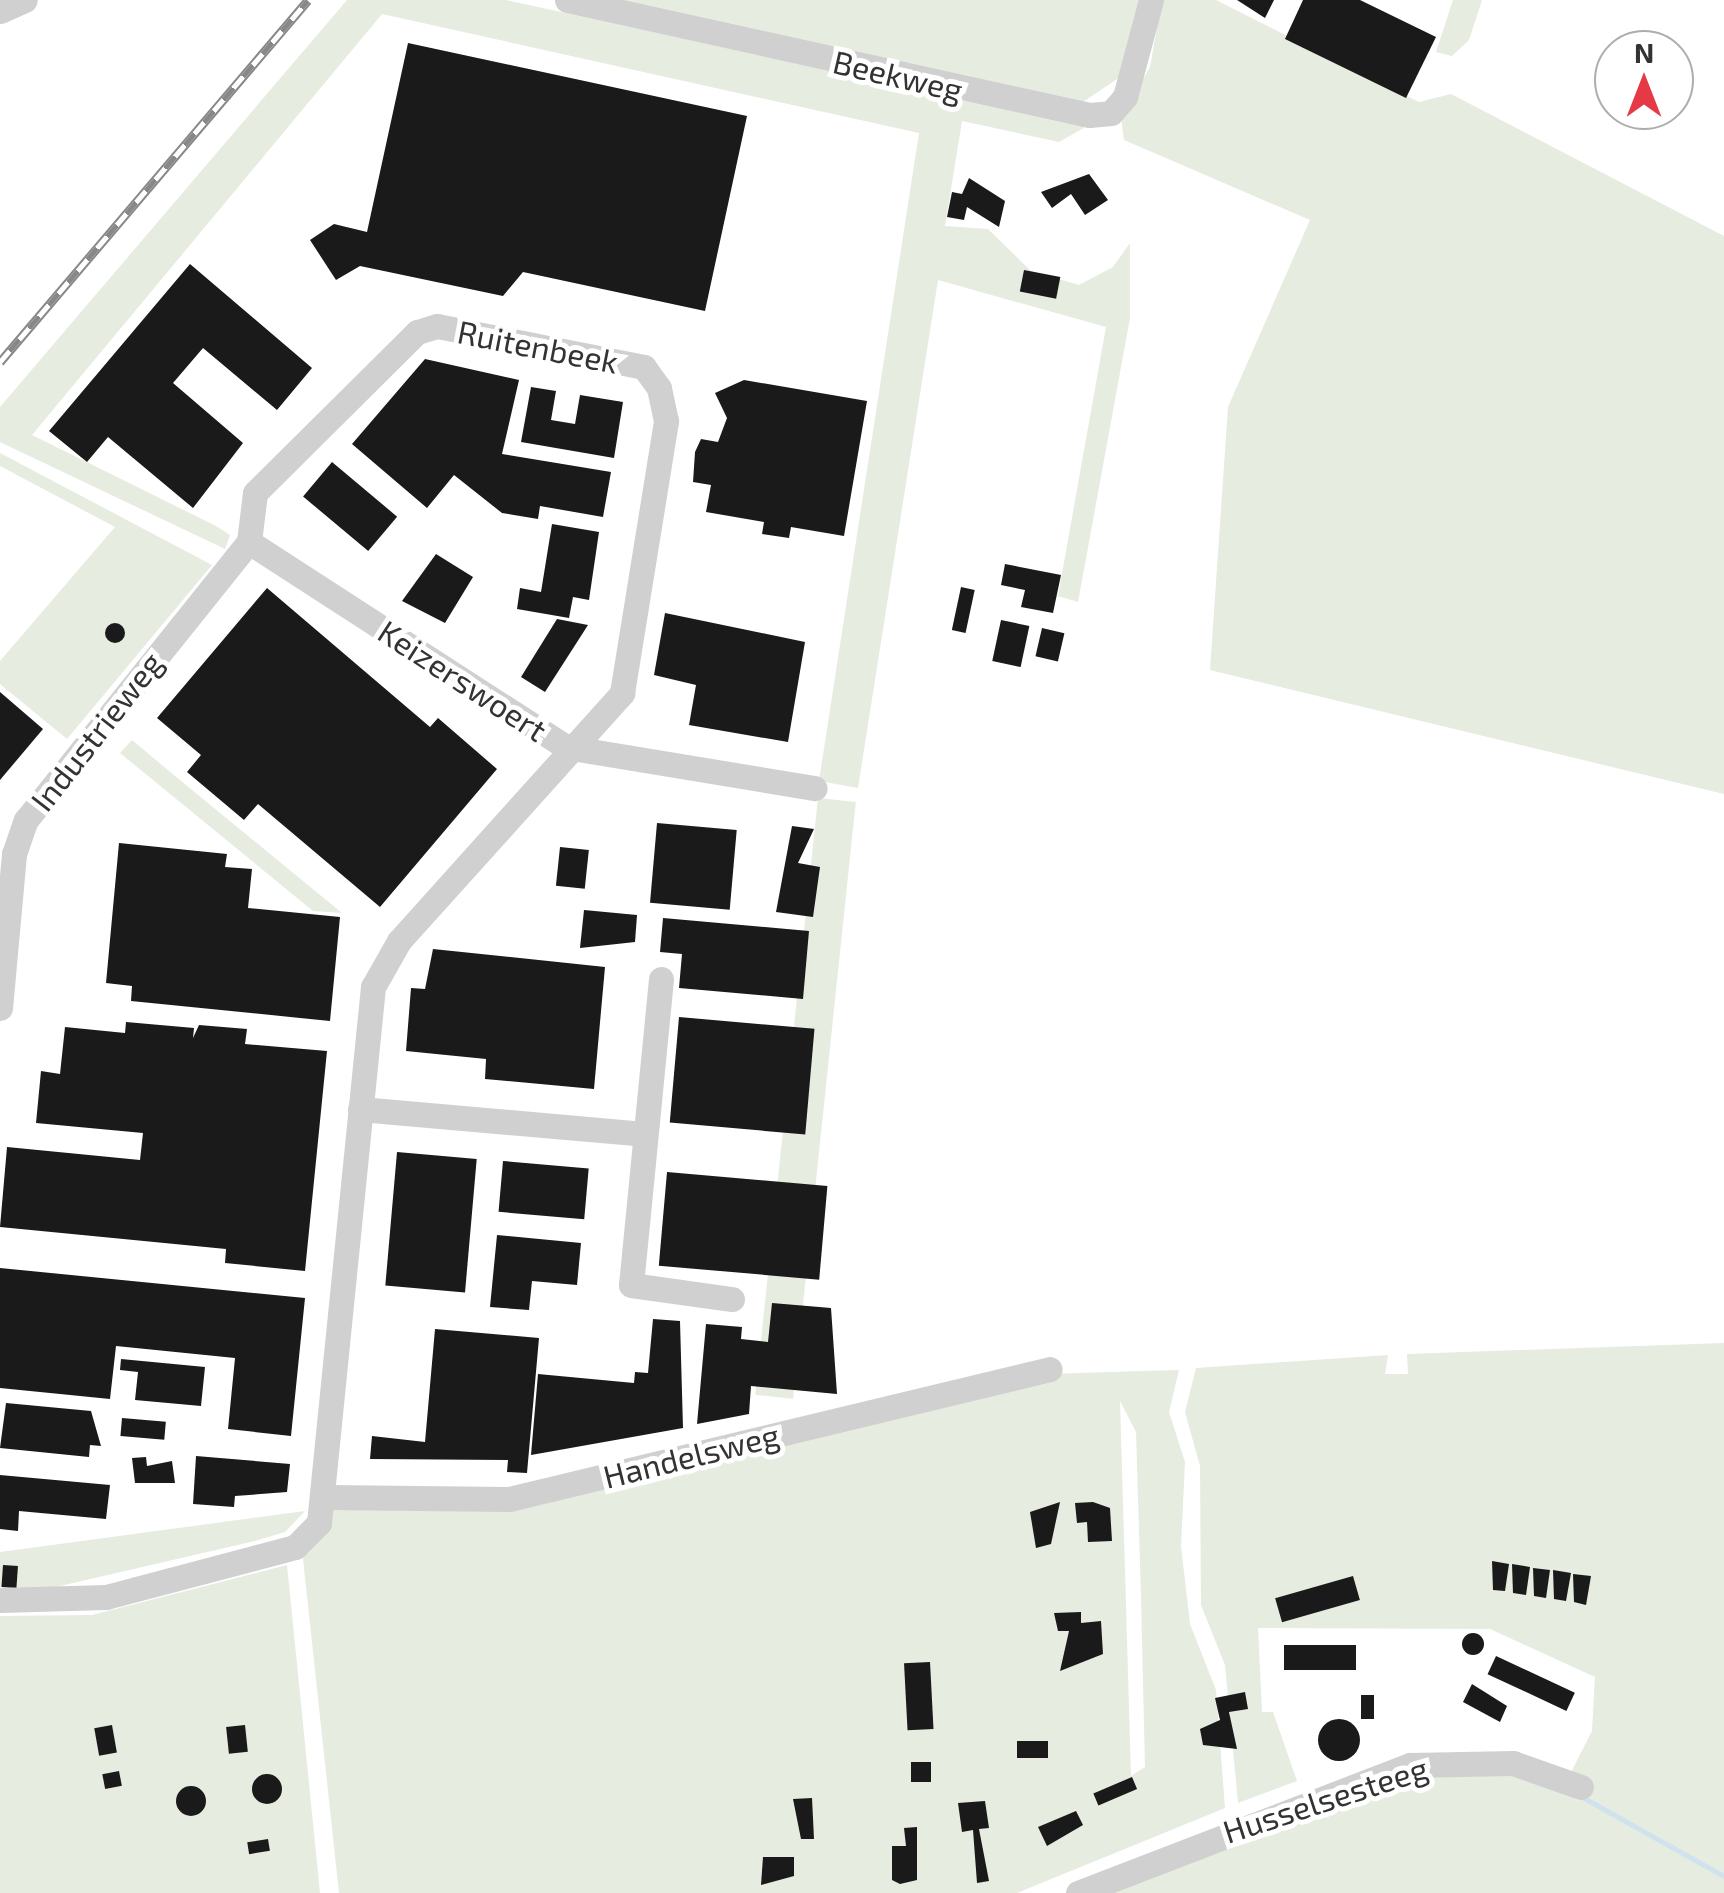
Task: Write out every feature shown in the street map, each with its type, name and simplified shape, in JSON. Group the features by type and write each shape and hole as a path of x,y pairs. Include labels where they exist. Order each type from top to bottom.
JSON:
{"street":[{"path":"0,11 24,0"},
{"name":"Beekweg","path":"567,0 1089,115 1110,113 1125,97 1151,0"},
{"name":"Ruitenbeek","path":"249,542 255,493 417,332 437,326 644,368 666,421 630,664 608,715 566,747"},
{"name":"Keizerswoert","path":"249,542 566,747 815,788"},
{"name":"Industrieweg","path":"0,1008 14,854 26,820 249,542"},
{"path":"0,1600 106,1596 295,1547 319,1524 327,1496 372,987 384,963 566,747"},
{"path":"660,979 631,1285 732,1300"},
{"path":"360,1109 644,1134"},
{"name":"Handelsweg","path":"327,1496 508,1498 1050,1369"},
{"name":"Husselsesteeg","path":"1078,1893 1410,1765 1513,1763 1580,1787"}],"shaded area":[{"path":"347,0 506,0 1087,126 1059,142 962,121 945,226 988,229 1031,271 1079,285 1113,267 1130,243 1130,318 1078,602 1058,596 1106,327 938,280 858,788 819,781 919,133 382,14 32,435 216,526 230,535 225,549 0,442 0,407"},
{"path":"598,0 1144,0 1120,77 1080,104"},
{"path":"1162,0 1216,0 1419,102 1451,94 1724,236 1724,794 1210,670 1228,407 1310,220 1124,140 1121,117 1150,67"},
{"path":"1453,0 1482,0 1469,40 1452,56 1436,52"},
{"path":"0,453 212,565 67,739 0,684 0,661 115,527 0,466"},
{"path":"132,740 342,913 313,911 120,753"},
{"path":"818,798 856,802 793,1399 755,1395"},
{"path":"1724,1343 1724,1893 1090,1893 1437,1767 1566,1782 1592,1731 1595,1677 1490,1629 1258,1628 1262,1712 1273,1712 1297,1781 1238,1803 1225,1665 1201,1605 1200,1466 1185,1412 1196,1368 1388,1355 1385,1374 1408,1374 1407,1354"},
{"path":"1179,1370 1169,1412 1185,1462 1181,1546 1190,1624 1216,1690 1225,1808 1017,1893 339,1893 303,1559 334,1509 499,1504 1045,1374","holes":["1120,1401 1136,1432 1145,1767 1131,1776"]},
{"path":"305,1511 285,1532 255,1541 47,1589 0,1587 0,1552"},
{"path":"287,1565 320,1893 0,1893 0,1616 92,1615"}],"building":[{"path":"1237,0 1274,0 1265,18"},
{"path":"1303,0 1360,0 1436,37 1406,98 1285,39"},
{"path":"408,43 747,116 705,311 523,272 503,296 360,266 336,280 310,240 334,224 367,232"},
{"path":"1089,174 1108,200 1085,215 1071,194 1052,208 1041,192"},
{"path":"969,178 1005,201 999,227 967,207 964,220 947,217 952,192 962,194"},
{"path":"190,264 312,368 277,410 203,348 173,383 243,443 193,508 108,437 87,462 49,431"},
{"path":"1024,270 1060,277 1056,299 1020,292"},
{"path":"425,359 519,380 502,454 611,472 603,517 540,506 538,519 502,513 454,475 427,508 352,444"},
{"path":"744,380 867,401 844,536 791,527 789,538 762,534 764,522 706,512 711,485 693,482 695,452 701,439 718,442 727,418 715,393"},
{"path":"531,387 556,391 551,420 575,424 580,395 623,402 614,458 521,442"},
{"path":"332,462 397,517 368,551 303,496"},
{"path":"552,524 599,532 589,600 573,597 569,618 517,609 520,588 541,592"},
{"path":"436,554 473,577 445,623 402,601"},
{"path":"1005,564 1061,575 1053,613 1021,607 1025,590 1001,585"},
{"path":"961,587 975,590 966,633 952,630"},
{"path":"267,588 430,727 438,718 497,769 380,907 258,804 244,820 187,772 201,755 157,718"},
{"path":"665,613 805,642 788,742 689,725 696,685 654,675"},
{"path":"557,619 588,625 545,692 521,677"},
{"path":"1001,620 1029,626 1021,667 992,661"},
{"path":"115,623 125,633 115,643 105,633"},
{"path":"1042,628 1064,633 1058,661 1035,656"},
{"path":"0,692 43,729 0,780"},
{"path":"657,823 737,830 730,910 650,903"},
{"path":"792,826 814,829 798,863 820,867 813,917 776,912"},
{"path":"119,843 227,854 225,867 252,869 248,908 340,917 330,1021 131,1001 132,986 106,983"},
{"path":"560,847 589,850 585,889 556,886"},
{"path":"584,910 637,915 635,942 580,948"},
{"path":"663,918 809,931 803,999 679,988 682,954 660,952"},
{"path":"433,949 605,967 594,1089 485,1079 486,1059 406,1051 411,988 425,989"},
{"path":"679,1017 814,1029 805,1134 670,1123"},
{"path":"126,1022 194,1028 193,1038 199,1025 247,1029 245,1044 327,1051 305,1271 225,1263 226,1249 0,1227 7,1147 140,1160 143,1133 36,1123 41,1071 60,1074 65,1027 125,1033"},
{"path":"397,1152 477,1159 465,1292 385,1285"},
{"path":"503,1161 589,1168 584,1219 499,1212"},
{"path":"667,1172 827,1186 819,1280 659,1266"},
{"path":"497,1235 581,1243 577,1285 532,1281 529,1310 490,1307"},
{"path":"0,1268 305,1298 291,1436 228,1429 235,1358 116,1346 110,1399 0,1388"},
{"path":"772,1303 831,1308 837,1394 751,1386 749,1414 697,1424 706,1324 742,1327 741,1339 768,1342"},
{"path":"653,1319 680,1321 683,1428 531,1455 538,1374 634,1383 635,1372 648,1373"},
{"path":"435,1329 539,1338 527,1473 507,1472 508,1460 370,1459 372,1436 425,1442"},
{"path":"121,1359 205,1367 201,1406 135,1400 138,1372 120,1370"},
{"path":"6,1403 91,1411 101,1446 90,1445 89,1457 0,1448"},
{"path":"122,1418 166,1422 164,1440 120,1436"},
{"path":"196,1456 290,1464 287,1492 235,1496 234,1507 193,1504"},
{"path":"146,1457 147,1466 172,1461 175,1483 135,1483 132,1458"},
{"path":"0,1475 110,1485 106,1519 19,1511 18,1531 0,1529"},
{"path":"1060,1502 1051,1544 1036,1548 1030,1512"},
{"path":"1093,1502 1110,1508 1112,1541 1088,1542 1087,1522 1077,1523 1075,1503"},
{"path":"1492,1561 1509,1564 1505,1591 1493,1590"},
{"path":"1512,1564 1530,1567 1526,1595 1513,1593"},
{"path":"3,1565 18,1566 16,1588 1,1587"},
{"path":"1533,1568 1550,1570 1546,1598 1534,1596"},
{"path":"1553,1570 1571,1573 1566,1601 1554,1599"},
{"path":"1573,1574 1591,1576 1586,1605 1574,1602"},
{"path":"1353,1576 1360,1600 1282,1622 1275,1598"},
{"path":"1081,1612 1081,1623 1101,1621 1103,1654 1060,1671 1069,1631 1058,1631 1054,1613"},
{"path":"1473,1633 1481,1636 1481,1652 1473,1655 1465,1652 1462,1644 1465,1636"},
{"path":"1284,1645 1356,1645 1356,1670 1284,1670"},
{"path":"1496,1656 1575,1693 1566,1711 1488,1674"},
{"path":"930,1662 934,1729 908,1730 904,1663"},
{"path":"1472,1684 1507,1706 1500,1722 1463,1702"},
{"path":"1245,1692 1248,1709 1229,1712 1237,1749 1203,1745 1200,1729 1220,1720 1215,1698"},
{"path":"1361,1695 1374,1695 1374,1719 1361,1719"},
{"path":"1339,1719 1354,1725 1360,1740 1354,1755 1339,1761 1324,1755 1318,1740 1324,1725"},
{"path":"112,1725 117,1753 99,1756 94,1728"},
{"path":"245,1725 248,1752 229,1754 226,1727"},
{"path":"1017,1741 1048,1741 1048,1758 1017,1758"},
{"path":"911,1762 931,1762 931,1782 911,1782"},
{"path":"119,1771 122,1786 105,1789 102,1774"},
{"path":"267,1774 277,1779 282,1789 277,1799 267,1804 257,1799 252,1789 257,1779"},
{"path":"1132,1777 1137,1789 1098,1805 1093,1793"},
{"path":"191,1786 201,1791 206,1801 201,1811 191,1816 181,1811 176,1801 181,1791"},
{"path":"812,1798 814,1839 801,1839 793,1799"},
{"path":"985,1801 989,1828 979,1829 989,1881 977,1883 973,1830 962,1832 958,1803"},
{"path":"1076,1811 1083,1825 1047,1846 1038,1827"},
{"path":"917,1827 917,1880 900,1884 892,1880 892,1846 906,1846 904,1828"},
{"path":"268,1839 270,1851 249,1854 247,1842"},
{"path":"763,1857 794,1857 794,1876 761,1885"}],"waterway":[{"path":"1582,1797 1724,1876"}],"railway":[{"path":"0,362 308,0"}]}
